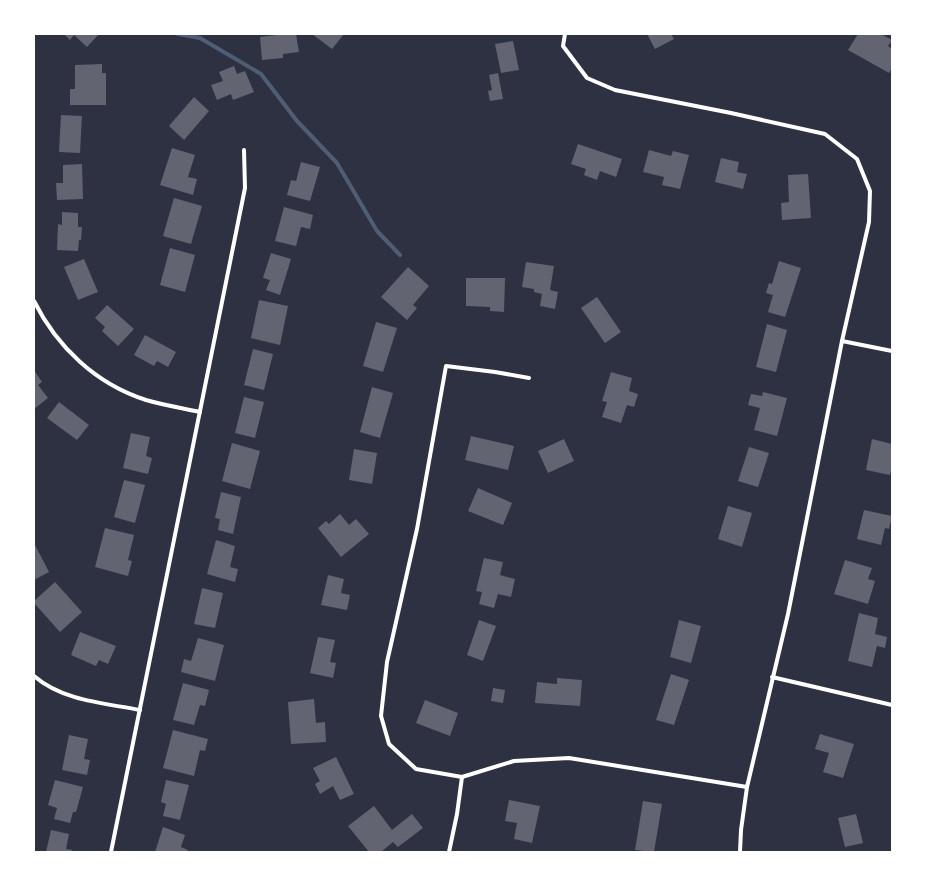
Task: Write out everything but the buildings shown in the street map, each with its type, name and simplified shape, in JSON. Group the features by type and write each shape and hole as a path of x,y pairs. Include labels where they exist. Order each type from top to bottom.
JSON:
{"street":[{"path":"565,34 563,46 587,78 615,90 731,113 825,134 857,159 870,191 869,222 842,341 788,614 747,787 741,830 740,852"},
{"path":"111,852 246,188 244,150"},
{"path":"34,301 50,330 77,360 93,372 127,392 146,400 200,412"},
{"path":"842,341 892,351"},
{"path":"529,378 446,366 417,529 387,662 381,716 389,744 416,769 462,777 514,761 569,758 747,787"},
{"path":"34,676 42,683 72,698 140,710"},
{"path":"772,678 892,705"},
{"path":"449,852 457,814 462,777"}],"waterway":[{"path":"178,34 200,38 261,74 297,121 337,163 377,231 400,255"}]}
